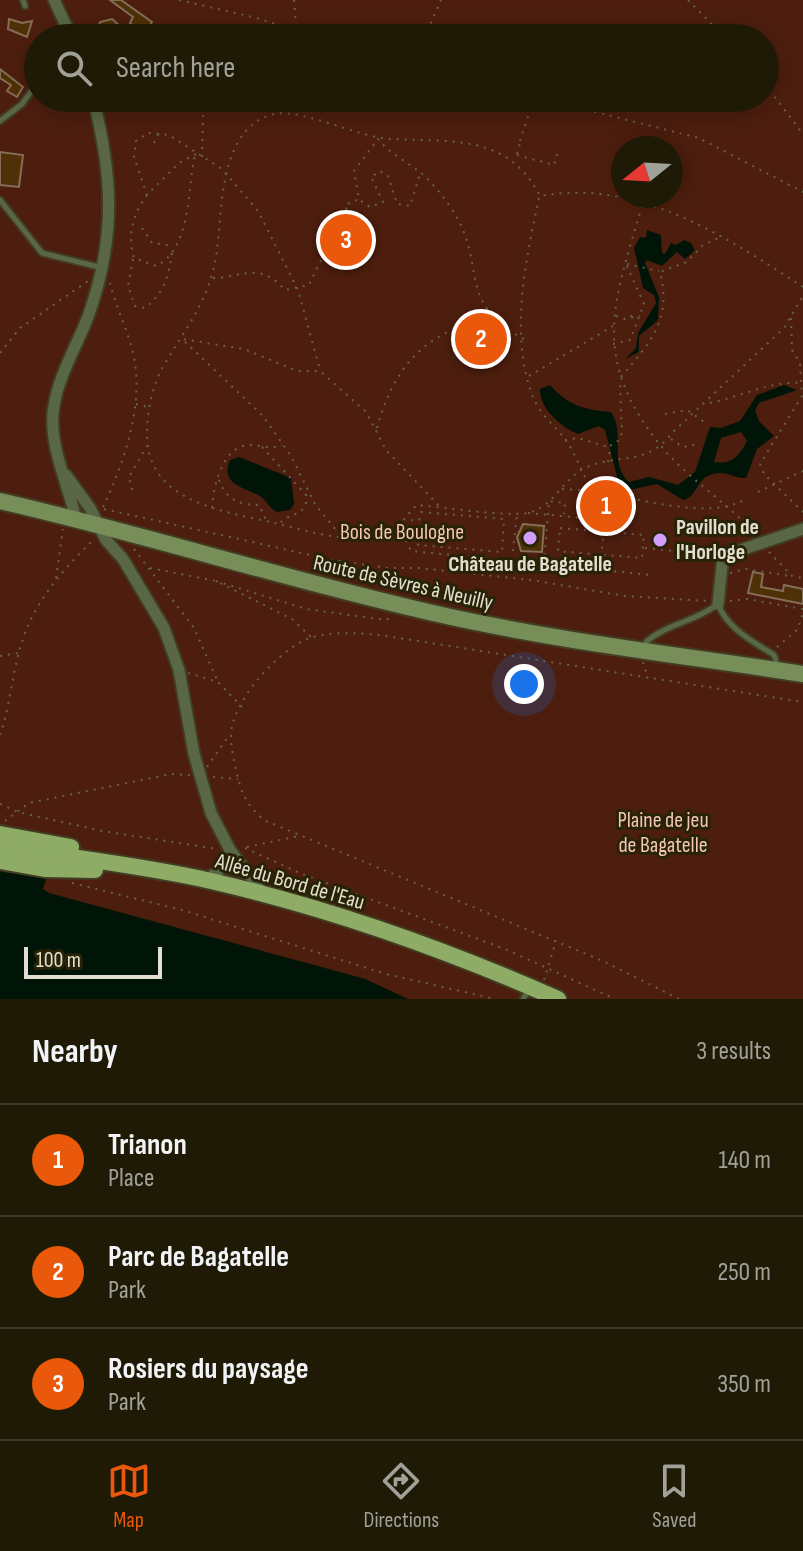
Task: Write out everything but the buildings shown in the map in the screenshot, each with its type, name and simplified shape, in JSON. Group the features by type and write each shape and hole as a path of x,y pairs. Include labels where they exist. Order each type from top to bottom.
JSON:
{"main road":[{"path":"0,834 113,856 124,865"},
{"name":"Allée du Bord de l'Eau","path":"0,846 207,880 264,894 407,939 558,999"},
{"path":"0,861 57,869 104,870 124,865"}],"street":[{"path":"54,0 65,24"},
{"path":"70,523 66,475 56,446 54,406 103,272 109,191 107,155 96,112"},
{"path":"66,475 97,517 164,628 179,670 199,773 216,827 264,894"},
{"name":"Route de Sèvres à Neuilly","path":"0,501 70,523 97,517 122,521 295,581 474,622 803,674"},
{"path":"122,521 123,559"},
{"path":"718,604 723,556 803,529"},
{"path":"207,880 223,867 230,850"}],"lane":[{"path":"0,121 24,101"},
{"path":"0,200 42,253 103,272"},
{"path":"646,642 662,632 700,618 718,604 722,615 739,632 775,658"}],"path":[{"path":"179,0 269,24"},
{"path":"294,0 298,24"},
{"path":"430,24 441,0"},
{"path":"688,0 711,24"},
{"path":"779,102 803,134"},
{"path":"515,157 530,112"},
{"path":"596,112 699,138 803,192"},
{"path":"557,154 554,165 515,157 488,147 378,139 281,114 257,122 233,154 212,277 204,302 163,367 149,407 148,445 152,464 166,484 212,510 341,536 380,536 399,526 417,505 605,520 600,570"},
{"path":"202,158 203,115"},
{"path":"154,143 159,132"},
{"path":"147,195 134,157 134,146 143,135 159,132 186,143 196,154 228,176 258,211 298,290 320,371 366,412 386,450 440,507"},
{"path":"378,139 421,173 461,224 468,242 473,282 492,318 524,339"},
{"path":"378,139 354,171 359,199 367,206 383,202 371,177 376,172 384,172 397,204 406,208 413,202 415,181 421,173"},
{"path":"196,154 189,200 164,287 158,298 145,308 135,306 128,293 134,258 131,239 134,217 147,195 179,163 196,154"},
{"path":"515,157 540,196 522,281 528,376 537,406 565,440 593,491"},
{"path":"540,196 574,189 611,197"},
{"path":"212,277 247,270 272,276 285,290 298,290 311,283 321,260 352,242 354,229 345,205 359,199"},
{"path":"565,440 578,438 610,446 618,441 622,433 613,326 625,263 641,208"},
{"path":"655,208 691,219 725,236 803,287"},
{"path":"142,228 152,243 175,246"},
{"path":"625,263 646,265 660,272 687,262 703,245 725,236"},
{"path":"134,258 156,266 172,252"},
{"path":"613,344 630,340 641,316 643,300 625,263"},
{"path":"0,353 20,328 103,272 110,283 120,322 132,351 136,404 120,467 97,517 96,537 56,579 33,613 19,652 0,735"},
{"path":"619,379 655,335 663,318 665,301 660,272"},
{"path":"527,513 549,501 581,471 662,447 791,317 803,296"},
{"path":"614,316 641,316"},
{"path":"791,317 792,350 800,363 800,401 760,460 764,474 803,512"},
{"path":"377,429 390,388 413,357 448,331 492,318"},
{"path":"528,376 613,326"},
{"path":"182,339 244,349 276,365 297,371 320,371"},
{"path":"182,339 263,416 284,444 304,487 341,536"},
{"path":"619,379 662,447 729,508 792,576"},
{"path":"707,403 741,396 780,382 801,383"},
{"path":"136,404 149,407"},
{"path":"665,414 681,409 706,423"},
{"path":"669,437 683,447 698,444"},
{"path":"212,510 212,490 229,455 245,445 262,447 284,444"},
{"path":"132,490 129,477 148,445"},
{"path":"610,446 610,463"},
{"path":"262,447 272,462 304,487 307,501 304,508 279,524"},
{"path":"758,492 803,471"},
{"path":"219,479 227,496 236,502 260,506 266,521"},
{"path":"562,489 593,491 708,510 729,508 742,501"},
{"path":"544,564 549,501"},
{"path":"549,501 565,503 564,517"},
{"path":"102,508 122,521 388,568 419,568 531,580 625,596 718,604 747,599 803,611 798,629 775,658"},
{"path":"421,512 504,519 502,552 418,545 417,536 410,534 407,527 412,520 419,520 421,512"},
{"path":"512,560 517,513"},
{"path":"56,579 70,523"},
{"path":"399,526 407,527"},
{"path":"399,526 411,551 651,575"},
{"path":"560,528 644,535 642,558 558,551 559,540 560,528"},
{"path":"503,535 514,536"},
{"path":"546,539 559,540"},
{"path":"134,547 194,628 218,682 242,708"},
{"path":"643,548 723,556"},
{"path":"150,568 216,581 306,609 386,620 393,616"},
{"path":"721,576 746,569 803,578"},
{"path":"216,581 292,619 311,638"},
{"path":"0,825 29,803 171,774 199,773 208,767 231,733 235,716 248,692 269,666 311,638 380,635 803,702"},
{"path":"0,656 19,652"},
{"path":"643,659 642,666 649,679"},
{"path":"179,670 218,682"},
{"path":"231,733 238,779 253,812 300,836 556,941 679,999"},
{"path":"199,773 238,779"},
{"path":"0,804 18,812 102,831 230,850 300,836"},
{"path":"245,848 302,874 461,931 615,999"},
{"path":"69,880 77,887 182,910 386,974 495,999"},
{"path":"532,990 548,970 556,941"}],"green space":[{"name":"Bois de Boulogne","path":"0,0 803,0 803,999 408,999 365,979 43,889 47,876 0,868"}],"shaded area":[{"path":"647,230 661,235 662,253 665,254 671,243 676,245 684,240 691,243 695,250 685,259 677,252 662,266 647,260 645,263 659,297 658,320 639,336 639,352 625,359 636,348 638,333 656,303 654,295 643,288 634,248 640,237 646,238"},
{"path":"550,385 578,406 611,412 617,430 619,466 629,482 649,477 678,485 695,472 710,427 721,428 740,421 757,395 784,385 797,390 759,403 755,410 759,421 774,436 757,449 746,478 720,473 710,475 683,500 657,484 625,491 620,488 605,430 599,426 578,434 565,427 547,410 540,389","holes":["741,432 747,441 734,458 714,462 721,438"]},
{"path":"239,457 291,478 294,504 290,510 277,512 261,497 230,479 230,460"},
{"path":"0,868 47,876 43,889 49,893 365,979 408,999 0,999"}],"place":[{"name":"Rosiers du paysage","path":"346,240"},
{"name":"Parc de Bagatelle","path":"481,339"},
{"name":"Trianon","path":"606,506"},
{"name":"Château de Bagatelle","path":"530,538"},
{"name":"Pavillon de l'Horloge","path":"660,540"}],"park label":[{"name":"Plaine de jeu de Bagatelle","path":"663,832"}]}
